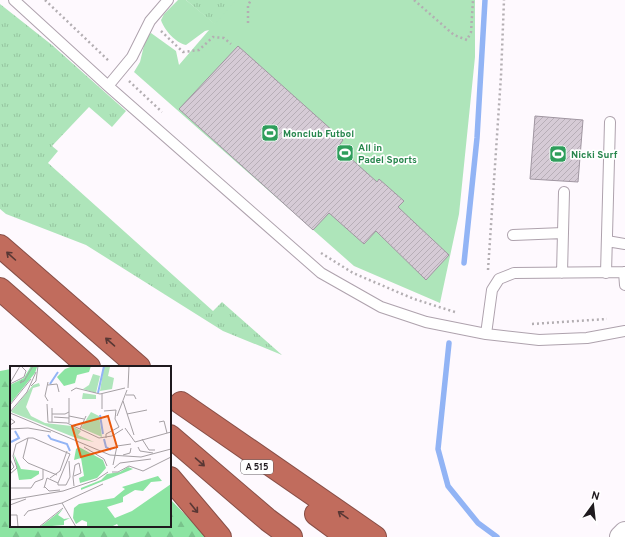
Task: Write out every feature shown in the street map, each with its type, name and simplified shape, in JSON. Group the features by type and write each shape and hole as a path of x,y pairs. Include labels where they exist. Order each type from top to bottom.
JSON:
{"highway":[{"path":"0,246 138,366"},
{"path":"0,289 88,366"},
{"path":"0,300 67,366"},
{"path":"175,398 375,537"},
{"name":"A 515","path":"175,398 293,497 347,537"},
{"path":"171,437 268,520 291,537"},
{"path":"171,479 220,537"}],"main road":[{"path":"621,537 625,533"}],"lane":[{"path":"14,0 108,86 322,273 381,307 426,322 486,334 539,340 587,338 625,331"},
{"path":"108,86 132,57 150,21 168,0"},
{"path":"606,273 610,122"},
{"path":"562,273 564,192"},
{"path":"513,235 563,233"},
{"path":"607,241 625,244"},
{"path":"486,334 492,290 499,279 514,273 624,272 625,285"}],"path":[{"path":"46,0 114,66"},
{"path":"248,23 248,5 251,0"},
{"path":"414,0 454,35 467,40 471,32 473,0"},
{"path":"499,279 488,270 501,76 504,0"},
{"path":"150,21 183,52 199,50 214,37 224,38 231,44"},
{"path":"128,79 145,97"},
{"path":"320,252 353,273 414,299 458,313"},
{"path":"528,324 610,318"}],"green space":[{"name":"All in Padel Sports","path":"178,0 186,0 215,24 236,0 475,0 475,57 459,214 440,303 354,266 134,72 140,62 146,37 151,33 176,51 179,65 209,30 205,31 186,45 178,42 171,36 161,20 164,14"},
{"path":"186,0 246,0 219,28"},
{"path":"0,4 52,45 126,111 112,127 89,107 52,146 58,151 48,163 213,311 222,302 282,355 223,331 86,245 6,214 0,209"},
{"path":"10,369 10,527 171,527 171,500 207,537 0,537 0,371"}],"building":[{"path":"238,46 343,140 338,147 377,182 379,179 404,201 398,207 449,255 426,280 376,231 364,244 329,213 313,230 179,109"},
{"path":"535,116 583,120 578,182 530,179"}],"waterway":[{"path":"464,263 477,138 485,0"},
{"path":"449,343 438,449 448,486 478,523 497,537"}],"place":[{"name":"Monclub Futbol","path":"270,133"},
{"name":"All in Padel Sports","path":"345,153"},
{"name":"Nicki Surf","path":"558,154"}]}
